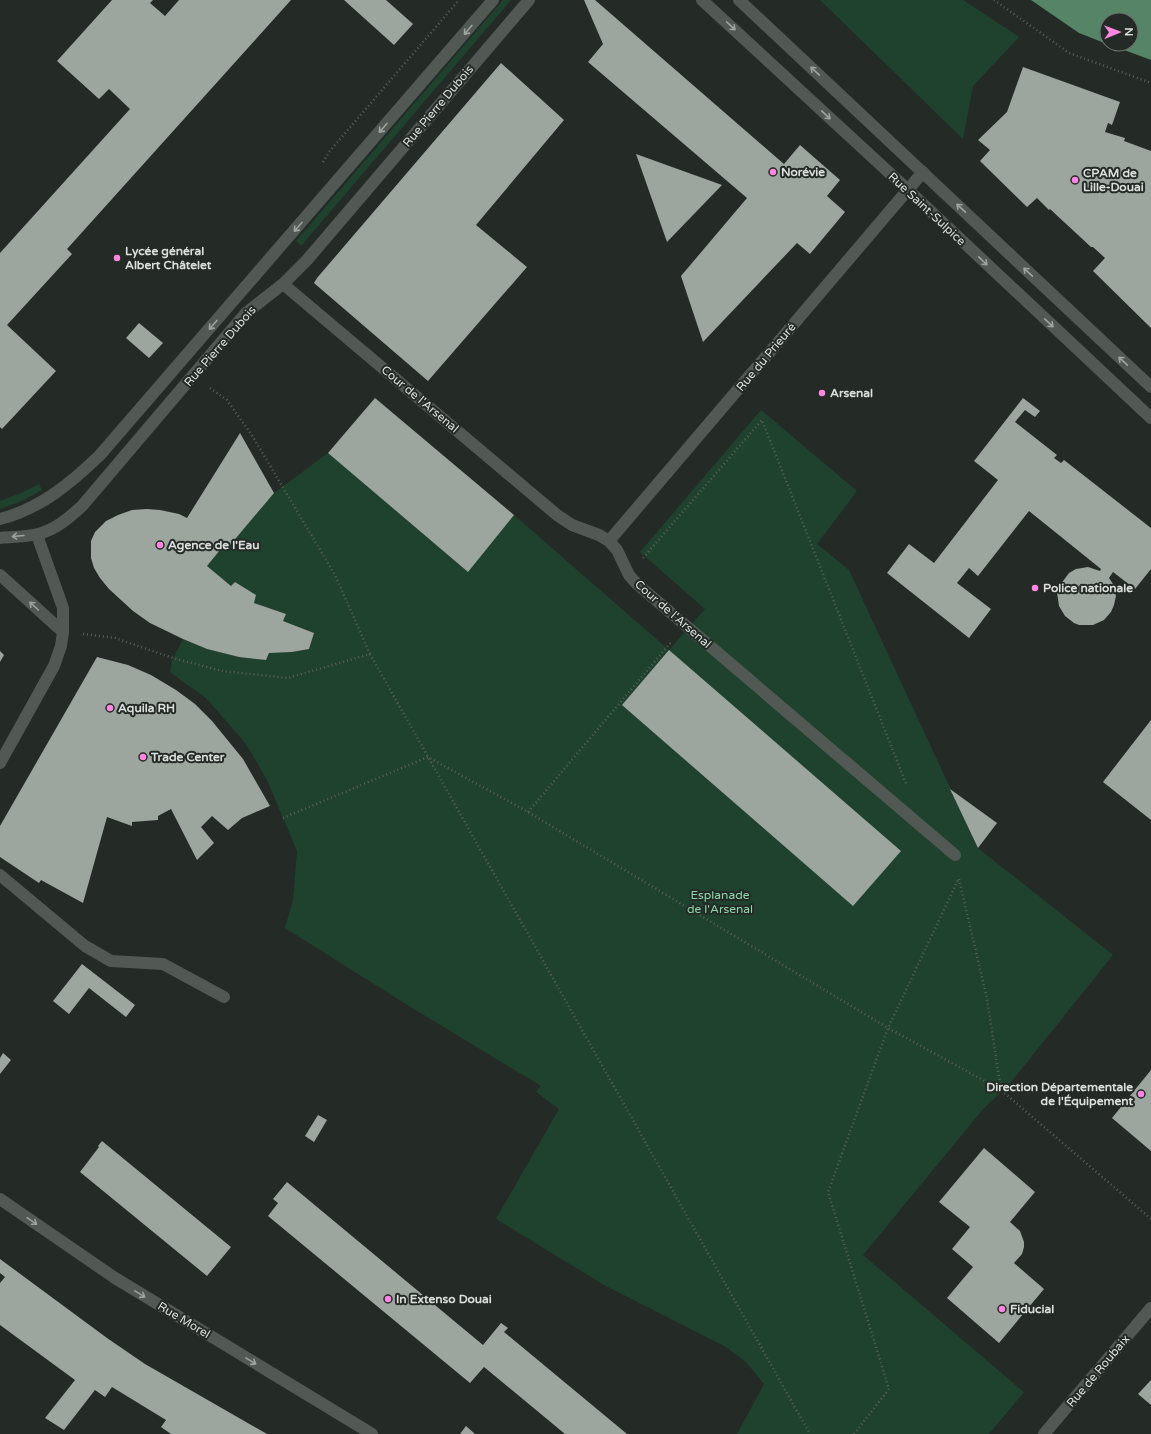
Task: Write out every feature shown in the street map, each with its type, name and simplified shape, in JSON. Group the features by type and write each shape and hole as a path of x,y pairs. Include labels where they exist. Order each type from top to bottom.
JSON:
{"street":[{"path":"0,519 22,512 56,493 73,480 100,455 493,0"},
{"name":"Rue Pierre Dubois","path":"0,538 37,534 52,529 71,516 82,506 246,313 284,284 307,260 528,0"},
{"name":"Rue Saint-Sulpice","path":"702,0 908,190 1151,418"},
{"name":"Rue Saint-Sulpice","path":"739,0 1151,387"},
{"name":"Rue du Prieuré","path":"609,541 923,172"},
{"name":"Cour de l'Arsenal","path":"284,284 557,516 572,525 600,535 609,541 617,550 629,575 637,584 955,855"},
{"path":"0,762 54,666 58,656 63,632 63,608 37,534"},
{"path":"0,575 63,632"},
{"path":"0,875 85,946 111,961 163,964 224,997"},
{"name":"Rue Morel","path":"0,1199 115,1278 372,1434"},
{"name":"Rue de Roubaix","path":"1044,1434 1151,1308"}],"path":[{"path":"994,0 1069,53 1151,83"},
{"path":"193,376 227,400 254,437 336,575 370,654 810,1434"},
{"path":"629,575 762,420 909,790"},
{"path":"528,812 686,625"},
{"path":"63,632 115,638 173,658 222,672 288,678 370,654"},
{"path":"428,757 528,812 888,1028 1001,1090 1151,1219"},
{"path":"283,818 428,757"},
{"path":"854,1434 888,1389 828,1192 888,1028 959,878 987,999 1001,1090"}],"green space":[{"path":"503,0 511,0 301,246 296,241"},
{"path":"820,0 963,0 1019,37 973,86 963,139"},
{"name":"Esplanade de l'Arsenal","path":"761,410 857,491 817,544 849,570 978,848 1113,955 1008,1086 984,1108 863,1255 1024,1392 989,1434 737,1434 764,1384 746,1362 726,1347 604,1285 496,1219 559,1109 536,1092 541,1086 409,1006 285,928 293,900 297,851 267,780 246,744 207,699 170,672 172,660 183,639 207,649 239,657 266,660 269,653 292,652 309,649 314,633 283,621 286,614 254,603 256,595 235,582 231,586 207,566 220,550 226,550 274,493 328,453 467,571 514,515 669,650 705,609 640,552"},
{"path":"39,484 42,490 24,500 0,509 0,501"}],"shaded area":[{"path":"1031,0 1151,0 1151,60 1130,52 1139,52 1139,12 1099,12 1099,41 1079,33"}],"building":[{"path":"112,0 153,0 150,3 165,16 179,0 291,0 67,249 72,254 7,325 56,371 2,429 0,427 0,253 130,109 109,89 99,99 57,61"},
{"path":"344,0 386,0 413,24 394,45"},
{"name":"Norévie","path":"584,0 595,0 784,164 800,145 840,180 827,196 845,212 810,254 797,243 703,342 681,276 747,198 588,62 603,44"},
{"path":"501,63 564,120 476,225 527,267 428,381 314,283"},
{"name":"CPAM de Lille-Douai","path":"1023,67 1120,102 1112,125 1108,123 1105,132 1125,138 1124,141 1151,151 1151,328 1093,271 1105,258 1037,198 1027,207 980,161 990,150 978,140 1007,112"},
{"path":"636,154 722,185 667,242"},
{"path":"139,323 163,343 149,358 126,338"},
{"path":"375,398 514,515 468,572 328,453"},
{"path":"1023,398 1040,411 1035,417 1025,410 1015,422 1057,455 1054,458 1061,463 1064,460 1151,528 1151,569 1135,589 1113,572 1109,578 1113,584 1116,596 1111,612 1104,620 1093,625 1079,625 1074,623 1065,616 1059,606 1057,592 1060,585 1069,573 1076,569 1088,567 1100,571 1101,569 1029,511 978,576 969,568 957,583 991,609 969,638 887,573 909,544 934,563 998,480 974,461"},
{"name":"Agence de l'Eau","path":"240,433 274,493 226,550 220,550 207,566 231,586 235,582 256,595 254,603 286,614 283,621 314,633 309,649 292,652 269,653 266,660 239,657 207,649 150,623 133,611 109,589 94,568 91,558 91,541 95,532 106,521 118,515 132,510 147,509 179,514 187,518"},
{"path":"669,650 901,851 853,906 622,705"},
{"path":"0,651 4,655 0,662"},
{"name":"Trade Center","path":"97,657 128,665 151,675 176,690 195,704 212,721 243,759 270,806 242,818 228,830 212,816 201,827 214,843 197,860 171,809 158,816 158,820 132,822 132,826 107,817 83,903 41,880 39,883 0,857 0,826"},
{"path":"1151,720 1151,820 1103,782"},
{"path":"950,789 997,823 978,848"},
{"path":"82,964 135,1005 126,1017 89,988 69,1014 53,1001"},
{"path":"3,1053 11,1060 0,1074 0,1058"},
{"name":"Direction Départementale de l'Équipement","path":"1151,1070 1151,1151 1112,1118"},
{"path":"318,1115 327,1120 314,1142 305,1136"},
{"path":"102,1141 231,1247 207,1276 80,1172"},
{"path":"984,1148 1035,1192 1010,1222 1020,1231 1024,1242 1022,1254 1014,1263 1044,1289 999,1343 947,1298 973,1267 952,1249 970,1227 939,1202"},
{"path":"287,1182 483,1345 501,1323 508,1328 504,1332 627,1434 565,1434 484,1367 470,1383 268,1216 278,1203 273,1199"},
{"path":"0,1259 107,1338 145,1364 267,1434 171,1434 161,1427 166,1420 112,1387 105,1397 95,1390 64,1430 45,1418 75,1380 0,1325 0,1283 5,1277 0,1273"},
{"path":"1151,1380 1151,1405 1138,1394"},
{"path":"466,1426 475,1434 460,1434"}],"place":[{"name":"Norévie","path":"773,172"},
{"name":"CPAM de Lille-Douai","path":"1075,180"},
{"name":"Lycée général Albert Châtelet","path":"117,258"},
{"name":"Arsenal","path":"822,393"},
{"name":"Agence de l'Eau","path":"160,545"},
{"name":"Police nationale","path":"1035,588"},
{"name":"Aquila RH","path":"110,708"},
{"name":"Trade Center","path":"143,757"},
{"name":"Direction Départementale de l'Équipement","path":"1141,1094"},
{"name":"In Extenso Douai","path":"388,1299"},
{"name":"Fiducial","path":"1002,1309"}]}
